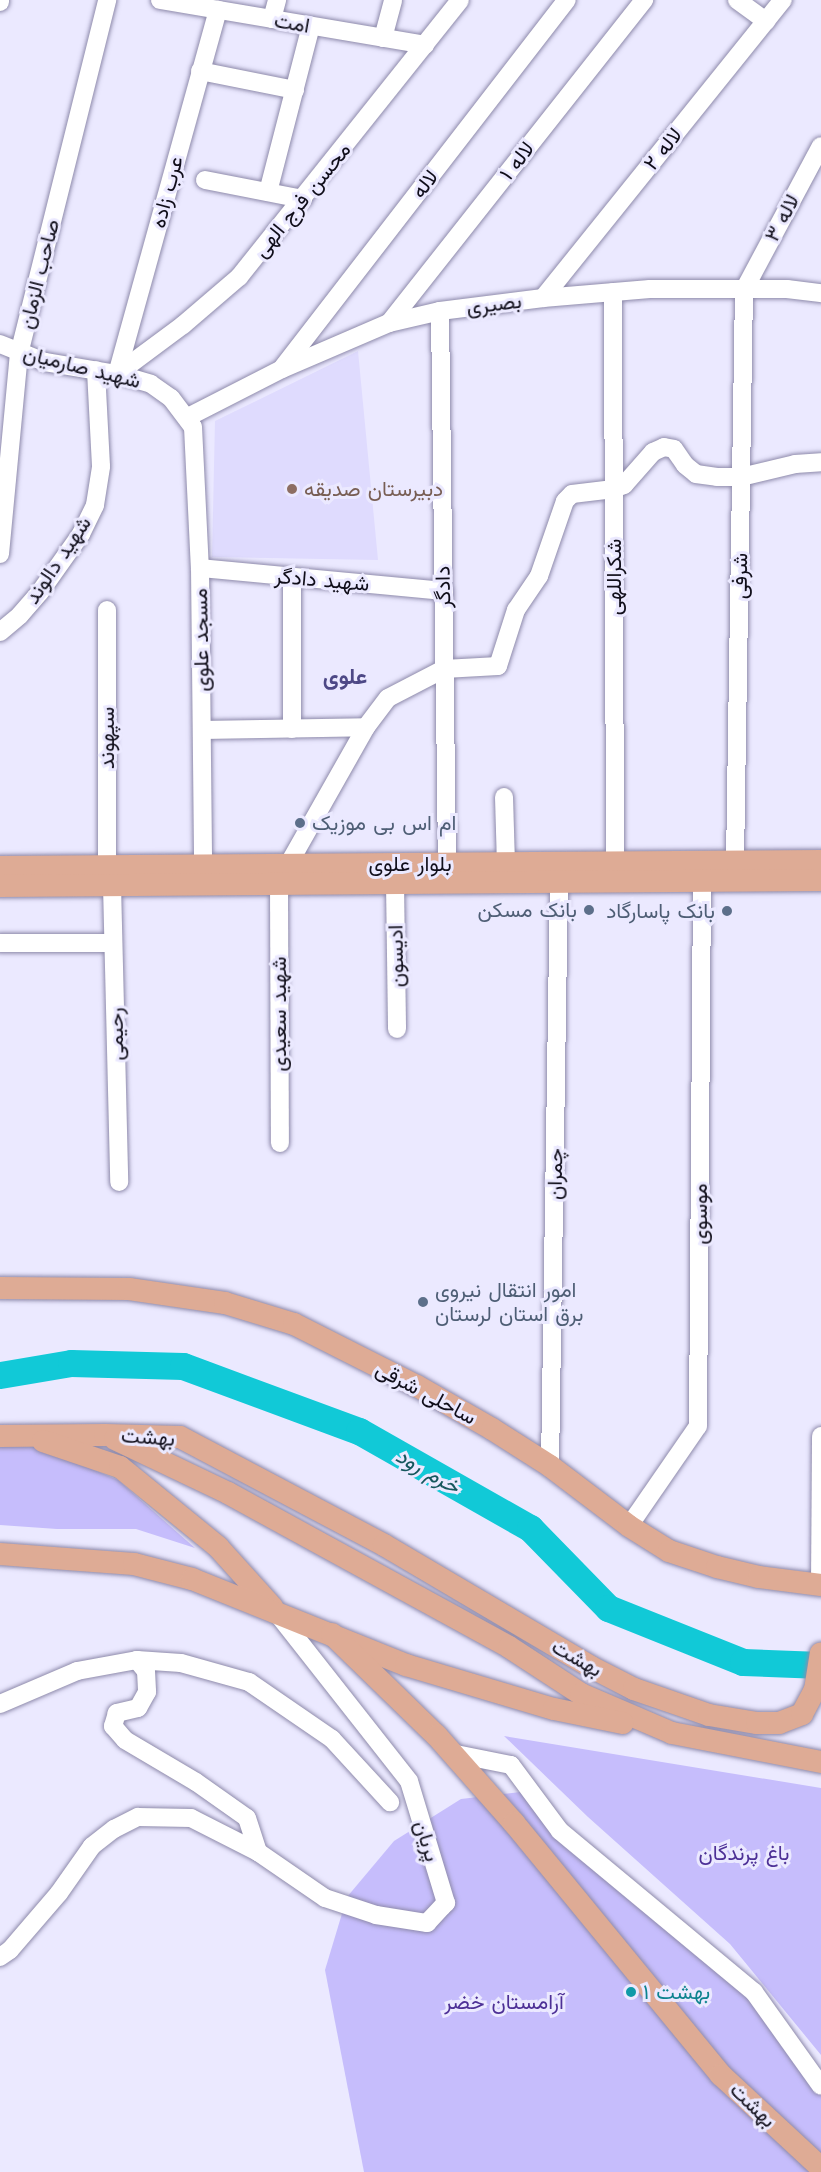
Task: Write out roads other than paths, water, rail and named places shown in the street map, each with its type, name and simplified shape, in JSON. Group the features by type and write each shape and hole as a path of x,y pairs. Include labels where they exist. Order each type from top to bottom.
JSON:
{"main road":[{"name":"بلوار علوی","path":"0,867 109,876 283,874 447,864 821,861"},
{"name":"بلوار علوی","path":"0,886 203,865 395,883 821,880"},
{"name":"ساحلی شرقی","path":"0,1288 129,1289 225,1303 294,1324 417,1386 550,1466 629,1526 669,1551 717,1567 759,1577 821,1585"},
{"path":"0,1436 105,1435"},
{"name":"بهشت","path":"105,1435 180,1437 384,1545 591,1667 634,1689 709,1715 757,1723 779,1723 802,1714 819,1679"},
{"name":"بهشت","path":"105,1435 228,1493 509,1647 581,1694 672,1732 821,1762"},
{"path":"28,1436 120,1467 218,1547 275,1611"},
{"path":"192,1579 210,1578 216,1572 221,1556 218,1547"},
{"path":"0,1554 134,1564 192,1579 406,1665 554,1709 672,1732"},
{"name":"بهشت","path":"332,1634 451,1753 514,1824 722,2075 821,2168"}],"street":[{"name":"صاحب الزمان","path":"0,554 19,354 107,0"},
{"name":"امت","path":"161,0 425,45"},
{"path":"272,19 277,0"},
{"path":"383,38 393,0"},
{"name":"محسن فرج الهی","path":"117,374 183,325 239,277 460,0"},
{"name":"لاله","path":"282,369 567,0"},
{"name":"لاله ۱","path":"389,323 644,0"},
{"path":"736,0 766,21"},
{"name":"لاله ۲","path":"543,298 783,0"},
{"name":"عرب زاده","path":"117,374 218,10"},
{"path":"268,192 312,26"},
{"path":"200,71 295,90"},
{"name":"لاله ۳","path":"744,290 821,146"},
{"path":"205,180 303,199"},
{"name":"بصیری","path":"188,417 282,369 389,323 440,311 543,298 650,289 787,289 821,293"},
{"name":"شرفی","path":"735,862 744,290"},
{"name":"شکراللهی","path":"614,292 615,863"},
{"name":"دادگر","path":"440,311 447,864"},
{"name":"شهید صارمیان","path":"0,344 19,354 69,368 117,374 151,384 171,398 188,417"},
{"name":"شهید دالوند","path":"0,632 20,615 40,592 81,534 95,505 101,466 96,370"},
{"name":"مسجد علوی","path":"188,417 195,436 200,568 203,865"},
{"path":"283,874 366,727 388,698 444,669 498,666 502,660 516,610 538,576 565,501 572,494 614,489 624,485 653,452 664,447 674,449 685,465 696,474 741,477 795,464 821,462"},
{"name":"شهید دادگر","path":"200,568 443,591"},
{"path":"292,577 292,729"},
{"name":"سپهوند","path":"107,610 109,876"},
{"path":"202,730 366,727"},
{"path":"504,796 506,863"},
{"name":"شهید سعیدی","path":"280,1143 283,874"},
{"name":"رحیمی","path":"109,876 114,943 119,1182"},
{"name":"موسوی","path":"629,1526 698,1426 702,881"},
{"name":"چمران","path":"550,1466 559,882"},
{"name":"ادیسون","path":"395,883 397,1029"},
{"path":"0,944 114,943"},
{"path":"821,1436 821,1585"},
{"name":"پریان","path":"0,1957 10,1950 59,1893 92,1846 114,1829 138,1817 191,1818 258,1852 325,1898 376,1915 427,1923 446,1903 409,1781 275,1611"},
{"path":"137,1660 146,1671 147,1692 138,1708 117,1713 113,1726 125,1740 195,1782 248,1818 258,1852"},
{"name":"پریان","path":"0,1704 77,1671 137,1660 181,1663 249,1682 332,1739 390,1802"},
{"path":"451,1753 512,1765 560,1831 754,1992 821,2086"}],"waterway":[{"name":"خرم رود","path":"0,1375 71,1363 183,1366 359,1431 530,1528 608,1608 743,1662 821,1665"}],"place":[{"name":"دبیرستان صدیقه","path":"292,489"},
{"name":"ام اس بی موزیک","path":"300,823"},
{"name":"بانک مسکن","path":"589,910"},
{"name":"بانک پاسارگاد","path":"727,911"},
{"name":"امور انتقال نیروی برق استان لرستان","path":"423,1302"},
{"name":"بهشت ۱","path":"631,1992"}],"district":[{"name":"علوی","path":"345,677"}],"park label":[{"name":"باغ پرندگان","path":"744,1853"},
{"name":"آرامستان خضر","path":"504,2002"}]}
